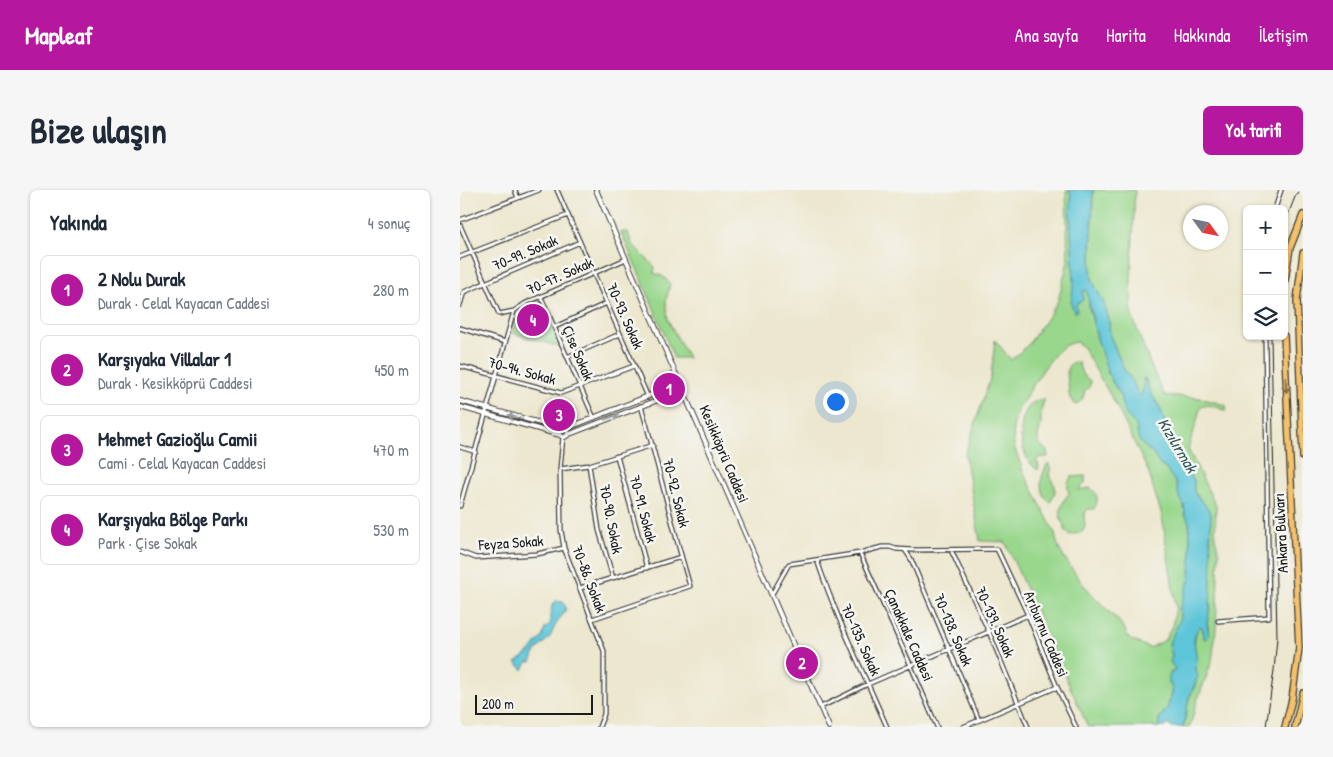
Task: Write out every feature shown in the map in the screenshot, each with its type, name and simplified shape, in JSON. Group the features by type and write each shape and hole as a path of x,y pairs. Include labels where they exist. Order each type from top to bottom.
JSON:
{"highway":[{"path":"1288,261 1290,248 1303,215"},
{"path":"1303,253 1297,300 1303,457"},
{"name":"Ankara Bulvarı","path":"1284,340 1299,648 1292,699 1285,727"},
{"path":"1295,727 1303,692"}],"street":[{"path":"515,190 518,198"},
{"path":"460,220 539,190"},
{"name":"70-93. Sokak","path":"557,190 648,397"},
{"name":"Kesikköprü Caddesi","path":"596,190 829,727"},
{"path":"1276,205 1280,190"},
{"path":"460,257 568,215"},
{"path":"460,225 499,314 514,311"},
{"name":"70-99. Sokak","path":"460,305 464,292 580,242"},
{"name":"70-97. Sokak","path":"460,506 514,311 526,303 627,259"},
{"name":"Çise Sokak","path":"541,297 594,418"},
{"path":"554,327 607,303"},
{"path":"460,328 505,342"},
{"path":"567,357 620,334"},
{"path":"1218,622 1269,617 1265,340"},
{"name":"70-94. Sokak","path":"460,366 561,393 634,366"},
{"path":"563,436 560,432 564,429 681,384"},
{"path":"460,407 563,436 684,390"},
{"path":"460,401 564,429 568,432 563,436"},
{"name":"70-92. Sokak","path":"592,619 690,586 641,406"},
{"name":"70-86. Sokak","path":"563,436 560,469 561,530 564,548 604,651 604,714 599,727"},
{"path":"560,469 589,464 652,445"},
{"path":"460,447 476,452"},
{"name":"70-91. Sokak","path":"617,456 647,568"},
{"name":"70-90. Sokak","path":"589,464 599,530 612,578"},
{"path":"772,594 789,564 860,553 882,547 905,550 950,550"},
{"name":"Feyza Sokak","path":"460,552 476,558 536,554 564,548"},
{"name":"Arıburnu Caddesi","path":"950,550 997,549 1028,615 1056,687 1076,727"},
{"name":"70-138. Sokak","path":"905,550 911,559 979,720"},
{"name":"70-139. Sokak","path":"950,550 988,632 1028,727"},
{"name":"Çanakkale Caddesi","path":"860,553 937,727"},
{"path":"580,588 681,557"},
{"name":"70-135. Sokak","path":"817,560 827,588 887,727"},
{"path":"821,707 868,684 1028,615"},
{"path":"963,727 1056,687"}],"green space":[{"path":"1066,190 1070,190 1073,291 1076,305 1083,290 1086,290 1097,338 1111,380 1121,396 1121,402 1127,416 1136,425 1141,443 1153,454 1176,483 1189,522 1190,578 1180,608 1180,620 1169,643 1175,669 1170,673 1169,682 1173,690 1167,709 1159,719 1159,727 1088,727 1005,542 980,541 965,454 991,376 995,340 1011,360 1027,346 1058,301 1068,261","holes":["1076,342 1082,346 1117,407 1148,471 1162,516 1176,608 1172,626 1165,640 1150,648 1131,640 1127,636 1118,620 1081,582 1060,551 1055,533 1023,471 1014,446 1013,428 1018,410 1044,368 1056,353 1070,343"]},
{"path":"1093,190 1135,190 1131,281 1132,316 1164,395 1199,398 1226,405 1226,411 1210,406 1200,408 1188,449 1216,506 1215,538 1219,551 1216,629 1212,661 1195,707 1190,727 1183,727 1189,699 1196,683 1196,633 1199,626 1202,629 1203,636 1209,629 1207,623 1210,608 1211,514 1194,491 1194,481 1167,428 1160,408 1150,392 1146,379 1141,395 1138,394 1132,380 1124,369 1110,336 1109,319 1092,280"},
{"path":"621,232 628,232 632,244 655,267 654,273 664,277 670,284 666,301 668,320 688,358 674,358"},
{"path":"541,301 561,347 512,333 521,311 535,302"},
{"path":"1078,362 1082,374 1091,382 1084,392 1082,400 1075,405 1069,395 1067,369 1070,365"},
{"path":"1038,400 1044,400 1038,442 1047,451 1048,457 1041,457 1036,460 1039,466 1038,470 1031,464 1026,455 1022,445 1021,434 1025,413 1030,405"},
{"path":"1048,463 1051,469 1049,475 1055,486 1055,492 1050,503 1043,493 1041,484"},
{"path":"1085,476 1085,483 1078,490 1090,488 1093,490 1097,497 1097,503 1094,509 1088,509 1084,514 1085,527 1082,532 1070,535 1065,531 1061,521 1061,509 1063,502 1069,494 1068,485 1071,477"}],"water":[{"name":"Kızılırmak","path":"1070,190 1093,190 1092,280 1103,301 1109,319 1110,336 1124,369 1132,380 1138,394 1141,395 1144,387 1144,377 1194,481 1195,494 1211,514 1210,541 1212,562 1210,608 1207,623 1209,635 1204,639 1203,630 1200,626 1195,634 1196,670 1198,676 1189,698 1183,727 1170,727 1168,724 1165,727 1159,727 1159,719 1167,709 1173,690 1169,682 1169,676 1175,669 1170,662 1172,656 1169,643 1180,620 1180,608 1190,578 1189,522 1176,483 1153,454 1141,443 1136,425 1124,411 1121,396 1108,374 1097,338 1086,290 1083,291 1083,300 1076,305 1077,311 1075,313 1071,304 1074,280"},
{"path":"556,601 563,602 566,608 565,611 550,637 536,651 531,662 527,662 523,670 516,663 530,652 542,638 545,628 550,625 552,605"}],"railway":[{"path":"1288,215 1300,190"},
{"path":"1266,727 1277,638 1271,340"}],"place":[{"name":"Karşıyaka Bölge Parkı","path":"533,320"},
{"name":"2 Nolu Durak","path":"669,389"},
{"name":"Mehmet Gazioğlu Camii","path":"559,415"},
{"name":"Karşıyaka Villalar 1","path":"802,663"}]}
